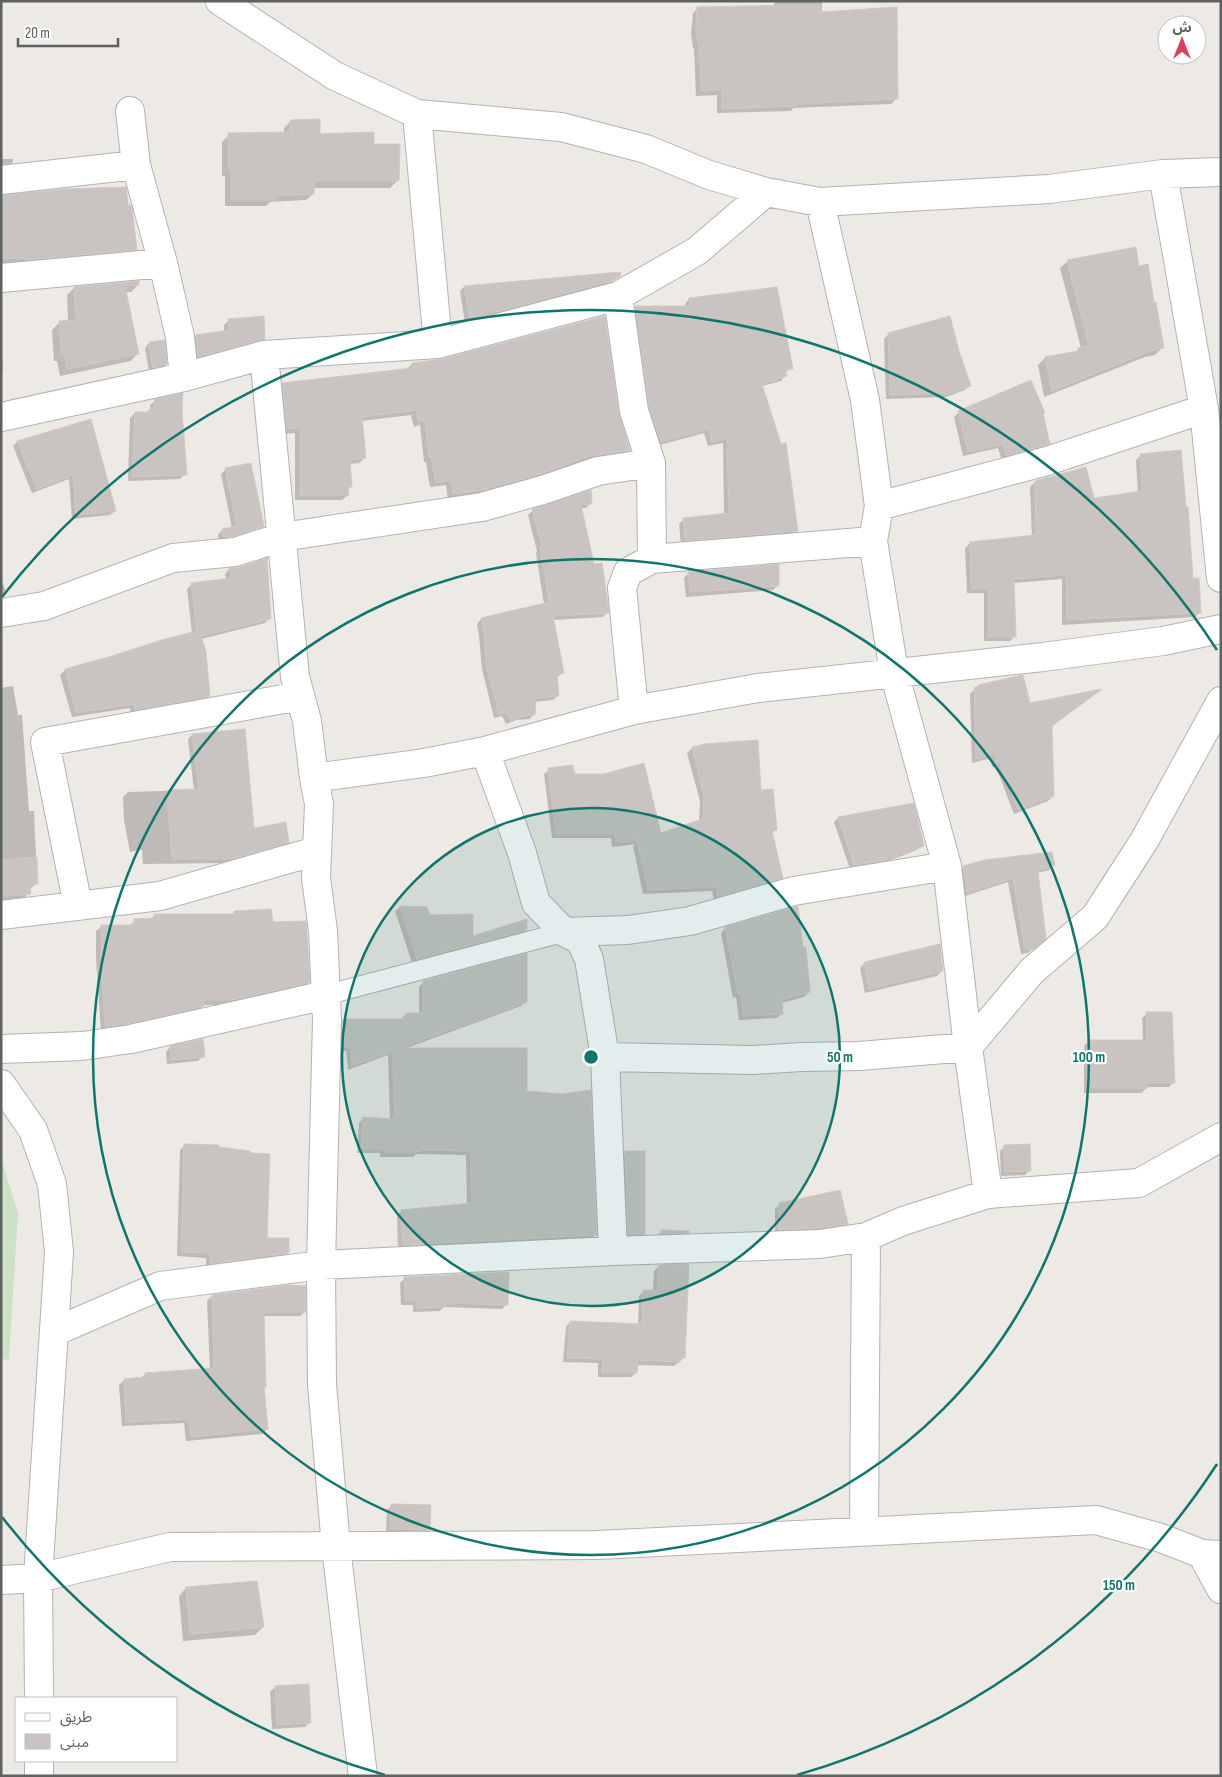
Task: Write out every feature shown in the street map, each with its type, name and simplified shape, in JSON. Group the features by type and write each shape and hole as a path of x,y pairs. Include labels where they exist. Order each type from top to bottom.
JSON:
{"street":[{"path":"220,1 335,76 417,114 561,127 646,149 709,175 766,192 820,202 1049,188 1163,174 1221,172"},
{"path":"130,111 136,165 180,337 184,378"},
{"path":"417,114 438,344"},
{"path":"1,180 136,165"},
{"path":"1163,174 1204,409 1221,578"},
{"path":"1,417 184,378 264,355 438,344 618,296 697,251 766,192"},
{"path":"820,202 865,400 879,506 873,541 894,672 947,866 968,1047 988,1194"},
{"path":"1,278 162,263"},
{"path":"618,296 634,411 651,463 652,559"},
{"path":"264,355 295,676 307,721 319,804 316,878 323,931 327,1019 321,1265 322,1384 336,1547 363,1776"},
{"path":"879,506 1047,461 1204,409"},
{"path":"1,613 44,606 173,558 235,552 282,537 482,507 546,489 598,471 651,463"},
{"path":"634,710 622,588 628,572 652,559 873,541"},
{"path":"314,778 424,763 485,751 634,710 758,688 1043,657 1163,641 1221,629"},
{"path":"78,906 45,742 300,696"},
{"path":"605,1056 753,1060 802,1056 859,1056 968,1047 1032,971 1095,917 1144,841 1221,701"},
{"path":"485,751 522,853 536,904 564,932 580,940 589,958 605,1056 613,1251"},
{"path":"1,915 160,896 316,851"},
{"path":"564,932 628,930 690,921 794,891 947,866"},
{"path":"1,1049 82,1046 131,1039 326,995"},
{"path":"1,1084 33,1130 52,1184 59,1252 38,1578 39,1697"},
{"path":"54,1332 160,1286 321,1265 613,1251 820,1244 866,1237 902,1221 988,1194 1139,1183 1221,1137"},
{"path":"864,1531 866,1237"},
{"path":"1,1580 38,1578 170,1547 598,1545 1096,1520 1161,1538 1212,1555 1221,1589"},
{"path":"39,1762 39,1776"}],"lane":[{"path":"326,995 564,932"}],"green space":[{"path":"1,1158 18,1213 9,1359 1,1360"}],"building":[{"path":"820,5 820,12 897,7 898,99 722,109 722,90 701,91 699,44 696,28 697,7"},
{"path":"320,119 320,134 374,132 374,144 400,144 399,181 314,181 314,194 275,196 275,200 231,200 231,169 228,169 228,133 290,132 290,120"},
{"path":"126,187 128,205 131,205 132,208 137,250 26,260 26,258 1,259 1,195 66,189"},
{"path":"1136,247 1139,266 1148,264 1164,348 1153,350 1052,391 1045,357 1078,351 1078,348 1089,346 1067,260"},
{"path":"620,272 621,276 612,281 470,319 464,286"},
{"path":"139,281 139,285 125,286 139,354 67,369 64,354 61,355 59,321 76,320 74,287"},
{"path":"777,287 793,369 785,370 787,376 762,384 781,444 786,443 798,531 685,541 683,518 729,513 727,439 712,442 709,429 661,442 649,407 635,306 690,306 689,298"},
{"path":"264,316 265,339 198,357 196,335 229,330 228,319"},
{"path":"605,316 619,413 630,450 586,457 541,474 483,490 453,494 451,480 436,483 431,457 429,457 425,420 419,422 416,410 362,417 366,458 350,460 352,487 348,487 349,495 300,495 300,428 287,429 282,383 413,368 412,363 442,359"},
{"path":"950,316 971,386 951,393 890,395 888,333"},
{"path":"165,340 167,365 153,368 149,342"},
{"path":"1031,380 1045,413 1043,413 1050,444 1006,456 1003,444 968,452 958,411"},
{"path":"183,393 182,411 187,475 132,477 135,412 151,412 150,408 155,407 154,399"},
{"path":"91,419 116,511 76,515 73,475 37,489 17,441"},
{"path":"1181,450 1186,507 1188,507 1193,578 1199,578 1201,613 1067,620 1066,575 1014,579 1016,637 988,637 988,589 971,589 970,542 1036,535 1035,481 1086,467 1094,498 1142,491 1140,454"},
{"path":"251,463 264,526 232,537 223,537 222,529 237,526 225,468"},
{"path":"591,490 592,504 581,505 594,564 602,563 609,613 553,616 564,673 557,675 559,696 536,698 535,715 522,716 511,721 507,712 499,715 486,664 484,631 481,618 549,602 540,547 542,546 532,509"},
{"path":"267,558 271,619 201,636 206,652 210,696 135,710 134,704 76,713 65,669 197,631 191,583 231,578 229,568 240,567"},
{"path":"779,564 779,586 690,592 688,572"},
{"path":"1023,675 1030,703 1102,689 1052,726 1054,796 1018,810 1000,763 996,763 996,754 976,759 974,688 978,685"},
{"path":"245,729 254,828 286,822 289,843 232,859 172,859 167,790 199,789 192,734"},
{"path":"758,740 761,790 773,789 777,830 772,831 783,878 718,897 716,887 648,890 637,840 617,843 615,834 556,834 548,768 573,765 575,774 604,774 644,763 661,833 703,819 704,796 692,747 705,744"},
{"path":"914,803 924,846 886,860 854,865 838,817"},
{"path":"1052,852 1055,865 1038,871 1046,939 1034,949 1025,950 1013,878 967,893 963,866 984,860"},
{"path":"37,857 38,884 30,884 31,894 4,896 1,860"},
{"path":"400,906 427,907 430,915 473,914 473,936 527,919 527,930 417,959"},
{"path":"798,906 803,947 806,947 810,992 782,1000 783,1014 743,1016 741,994 738,994 725,927"},
{"path":"271,909 273,922 306,921 310,983 231,1000 204,1000 204,1006 128,1024 105,1026 101,925 134,925 134,919 154,918 154,914 234,914 234,911"},
{"path":"940,944 943,971 869,989 864,962"},
{"path":"527,953 527,1002 401,1048 527,1048 527,1091 562,1094 591,1090 597,1235 403,1245 401,1210 472,1203 470,1151 419,1150 419,1152 384,1152 384,1149 361,1149 363,1117 395,1119 392,1052 352,1066 351,1047 342,1047 343,1019 406,1019 405,1013 423,1013 423,981"},
{"path":"1146,1012 1172,1012 1175,1083 1148,1083 1148,1088 1088,1088 1088,1040 1147,1040"},
{"path":"203,1039 205,1057 171,1060 170,1046"},
{"path":"184,1144 219,1145 219,1147 250,1151 250,1153 270,1154 267,1238 289,1238 289,1253 210,1264 210,1253 181,1252"},
{"path":"1030,1144 1031,1171 1005,1172 1004,1145"},
{"path":"625,1151 645,1151 645,1234 628,1234"},
{"path":"840,1190 848,1224 779,1230 779,1203"},
{"path":"661,1230 689,1231 689,1233 661,1234"},
{"path":"689,1264 685,1358 680,1358 680,1362 638,1360 637,1373 602,1373 603,1359 567,1358 570,1321 642,1324 643,1290 657,1290 659,1265"},
{"path":"509,1272 508,1305 446,1303 446,1307 417,1308 417,1301 405,1301 404,1277"},
{"path":"289,1285 306,1286 306,1312 264,1312 266,1387 264,1387 268,1429 191,1437 189,1419 126,1422 124,1379 145,1377 145,1373 214,1368 212,1295"},
{"path":"391,1504 431,1505 430,1530 390,1529"},
{"path":"257,1581 264,1627 190,1634 186,1587"},
{"path":"309,1684 311,1723 277,1725 275,1686"}]}
